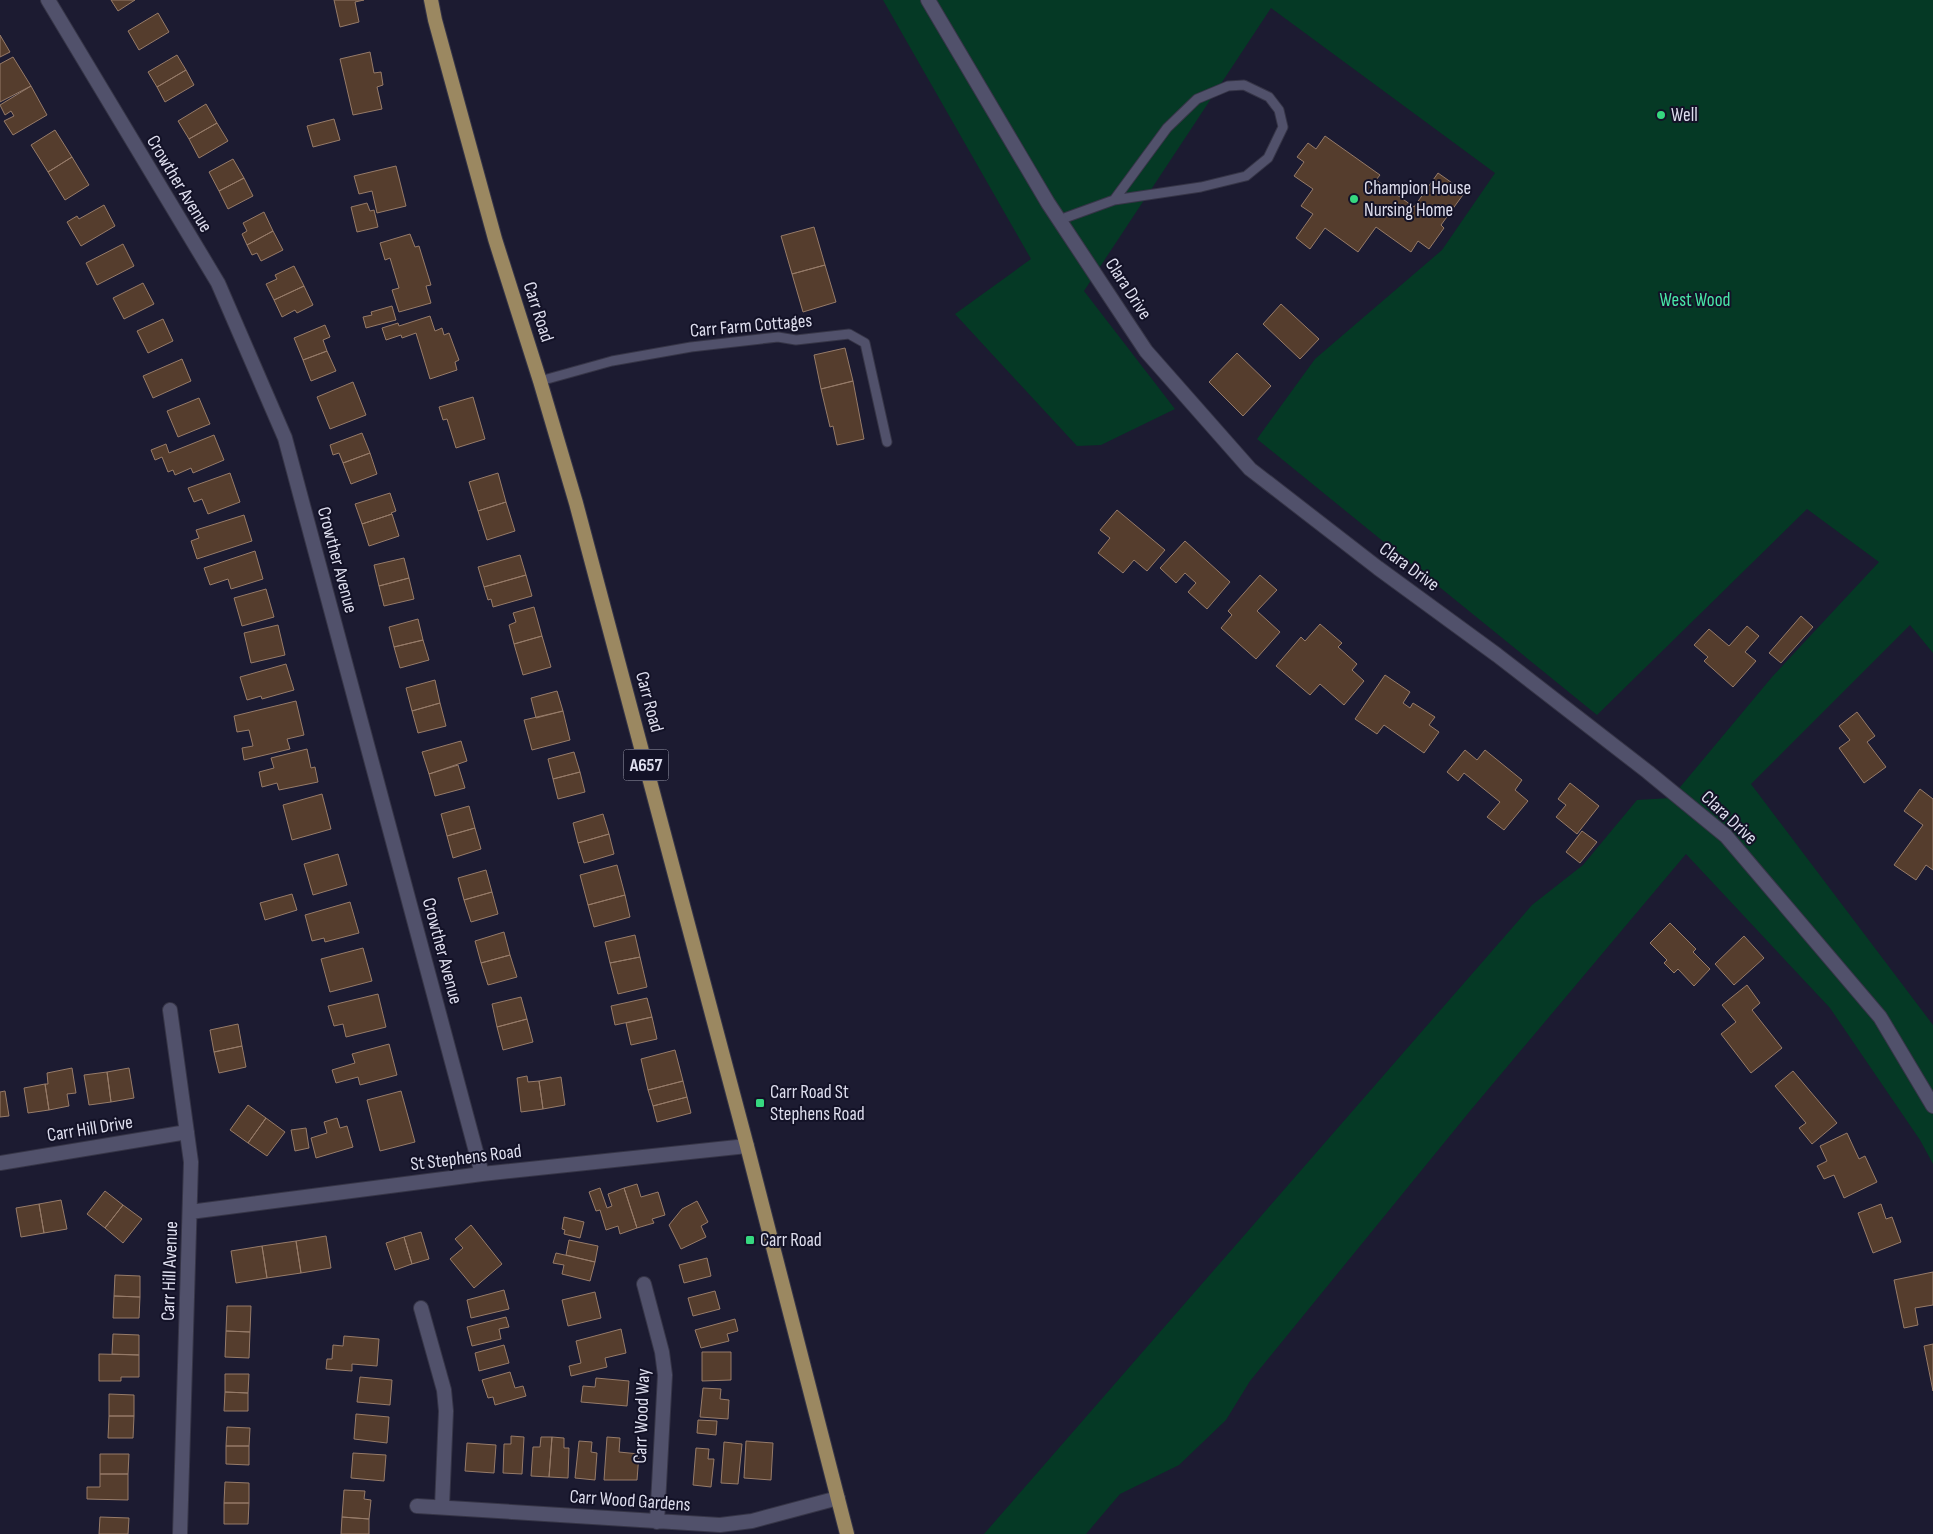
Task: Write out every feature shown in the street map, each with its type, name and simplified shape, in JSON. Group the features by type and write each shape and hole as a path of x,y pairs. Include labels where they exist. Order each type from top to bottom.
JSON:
{"main road":[{"name":"Carr Road","path":"431,0 495,239 576,503 748,1146 847,1534"}],"street":[{"name":"Crowther Avenue","path":"48,0 218,283 285,438 482,1174"},
{"name":"Clara Drive","path":"928,0 1060,220 1146,351 1250,469 1378,568 1498,655 1648,772 1726,836 1880,1017 1933,1106"},
{"name":"Carr Hill Avenue","path":"170,1010 191,1162 180,1534"},
{"name":"Carr Hill Drive","path":"0,1163 186,1132"},
{"name":"St Stephens Road","path":"190,1212 482,1174 748,1146"},
{"name":"Carr Wood Way","path":"644,1284 662,1352 665,1375 656,1522"},
{"path":"421,1308 444,1390 446,1411 442,1507"},
{"name":"Carr Wood Gardens","path":"417,1506 720,1525 752,1521 838,1498"}],"lane":[{"path":"1060,220 1114,200 1201,187 1246,176 1268,158 1282,127 1279,110 1269,97 1244,85 1228,86 1197,99 1167,128 1114,200"},
{"name":"Carr Farm Cottages","path":"540,381 612,361 691,347 778,337 796,340 849,334 865,343 887,442"}],"green space":[{"name":"West Wood","path":"883,0 1933,0 1933,653 1910,625 1751,784 1933,1025 1933,1164 1920,1140 1830,1008 1686,854 1470,1111 1250,1381 1226,1420 1179,1465 1120,1494 1086,1534 984,1534 1532,905 1583,865 1637,800 1671,798 1772,677 1879,562 1807,509 1597,715 1257,439 1315,359 1442,250 1495,173 1271,8 1084,291 1175,409 1101,445 1077,446 955,314 1031,259"}],"building":[{"path":"111,0 135,0 118,11"},
{"path":"334,0 364,0 355,2 359,22 340,27"},
{"path":"158,13 169,32 139,50 128,31"},
{"path":"0,35 10,52 0,57"},
{"path":"370,52 374,73 381,72 383,85 377,87 382,109 353,115 340,59"},
{"path":"177,55 186,70 157,87 148,72"},
{"path":"13,57 31,86 0,102 0,64"},
{"path":"186,70 194,85 165,102 157,87"},
{"path":"31,86 47,115 13,135 4,121 14,116 11,111 5,115 0,105"},
{"path":"206,104 217,123 189,139 178,121"},
{"path":"334,119 340,140 313,147 307,126"},
{"path":"217,123 228,141 199,158 189,139"},
{"path":"55,130 72,157 48,172 31,145"},
{"name":"Champion House Nursing Home","path":"1325,136 1380,175 1376,180 1414,207 1438,173 1465,192 1441,225 1444,228 1429,249 1418,241 1411,252 1376,227 1358,252 1325,228 1310,249 1296,238 1313,214 1301,206 1313,189 1294,176 1304,162 1297,157 1308,143 1316,149"},
{"path":"72,157 89,185 65,200 48,172"},
{"path":"233,159 244,178 219,191 209,172"},
{"path":"396,166 406,206 377,213 372,191 359,194 354,176"},
{"path":"244,178 253,196 228,209 219,191"},
{"path":"367,203 370,211 374,210 378,227 357,232 351,207"},
{"path":"104,205 115,226 81,246 67,222 77,216 79,219"},
{"path":"264,212 273,231 247,245 242,234 247,231 243,223"},
{"path":"814,227 825,265 792,274 781,236"},
{"path":"273,231 283,250 261,261 257,253 252,255 247,245"},
{"path":"410,234 415,247 419,246 431,285 426,286 431,303 399,312 392,290 399,288 390,258 385,260 380,243"},
{"path":"123,244 134,266 97,285 86,263"},
{"path":"825,265 836,302 803,312 792,274"},
{"path":"294,266 304,286 274,300 266,284 277,279 275,275"},
{"path":"143,283 154,304 124,319 113,298"},
{"path":"304,286 313,305 297,313 295,310 282,317 274,300"},
{"path":"1281,304 1319,339 1300,359 1263,324"},
{"path":"392,306 396,320 366,328 363,317 372,315 371,312"},
{"path":"430,316 435,331 442,328 444,335 449,333 459,360 455,362 457,370 430,379 416,333 402,338 401,335 386,340 382,328 398,323 399,326"},
{"path":"163,319 173,341 148,353 137,331"},
{"path":"325,325 330,337 323,340 327,351 303,360 294,338"},
{"path":"845,348 853,381 821,389 814,355"},
{"path":"327,351 336,371 311,381 303,360"},
{"path":"1237,353 1271,386 1243,416 1209,382"},
{"path":"182,359 191,381 153,398 143,376"},
{"path":"853,381 864,439 837,445 833,426 830,427 821,389"},
{"path":"353,382 366,415 330,429 317,397"},
{"path":"473,397 485,439 456,448 447,419 443,420 439,407"},
{"path":"199,398 210,424 178,437 167,411"},
{"path":"362,433 370,453 343,463 339,453 333,455 330,445"},
{"path":"214,435 224,460 193,473 191,468 175,475 173,470 168,472 162,457 155,460 151,450 166,444 169,453"},
{"path":"370,453 377,474 351,484 343,463"},
{"path":"230,473 240,502 208,514 202,499 194,502 188,488"},
{"path":"498,473 506,502 478,511 469,482"},
{"path":"390,493 396,511 362,524 355,504"},
{"path":"506,502 515,531 487,540 478,511"},
{"path":"1117,510 1165,550 1147,571 1134,560 1123,573 1098,553 1110,538 1100,530"},
{"path":"392,514 399,536 369,546 362,524"},
{"path":"244,515 252,541 197,559 191,541 199,538 196,530"},
{"path":"1185,541 1230,582 1207,609 1188,592 1196,583 1185,573 1176,583 1160,568"},
{"path":"255,551 263,579 231,589 228,579 210,585 204,568"},
{"path":"520,555 526,575 484,587 478,567"},
{"path":"404,558 409,578 379,586 374,565"},
{"path":"526,575 532,596 493,607 491,599 488,600 484,587"},
{"path":"1260,575 1277,590 1257,611 1280,632 1256,659 1221,628 1232,615 1228,611"},
{"path":"409,578 414,599 384,606 379,586"},
{"path":"266,589 274,617 242,626 234,598"},
{"path":"534,607 542,636 514,644 509,625 516,622 513,613"},
{"path":"1801,616 1813,627 1781,663 1769,653"},
{"path":"418,619 423,640 394,647 389,627"},
{"path":"1320,624 1342,643 1338,647 1357,664 1352,670 1364,681 1344,705 1320,684 1310,695 1276,666 1301,637 1305,641"},
{"path":"278,625 285,655 251,663 244,633"},
{"path":"1747,626 1759,636 1745,652 1756,661 1733,687 1704,661 1708,657 1694,645 1709,629 1729,646"},
{"path":"542,636 551,667 523,675 514,644"},
{"path":"423,640 429,660 400,668 394,647"},
{"path":"286,664 294,690 262,699 261,696 247,700 240,677"},
{"path":"1385,675 1410,692 1403,703 1410,708 1413,703 1435,717 1429,725 1439,732 1424,753 1384,725 1377,734 1355,719"},
{"path":"435,680 440,703 412,711 406,688"},
{"path":"557,691 563,711 536,718 531,698"},
{"path":"296,701 304,735 287,739 290,749 244,760 242,748 253,746 249,730 237,732 234,716"},
{"path":"440,703 446,726 418,733 412,711"},
{"path":"563,711 570,740 532,750 524,720"},
{"path":"1857,712 1875,736 1867,742 1886,767 1864,783 1839,748 1850,740 1839,726"},
{"path":"461,741 467,761 429,774 422,752"},
{"path":"307,749 311,768 315,767 318,782 279,790 277,783 262,787 259,772 274,768 271,758"},
{"path":"1465,750 1477,760 1485,750 1522,780 1515,790 1528,801 1504,830 1487,817 1500,802 1464,773 1458,781 1447,772"},
{"path":"574,752 580,772 553,779 548,759"},
{"path":"458,765 465,788 435,796 429,774"},
{"path":"580,772 585,792 558,799 553,779"},
{"path":"1570,783 1599,806 1577,834 1556,817 1566,805 1558,799"},
{"path":"1920,789 1933,799 1933,870 1926,865 1916,880 1894,865 1923,825 1904,811"},
{"path":"322,794 331,829 292,840 283,805"},
{"path":"469,806 475,828 447,836 441,814"},
{"path":"603,814 609,834 578,843 573,823"},
{"path":"475,828 481,849 453,858 447,836"},
{"path":"1582,831 1597,842 1580,863 1566,852"},
{"path":"609,834 614,854 584,863 578,843"},
{"path":"338,854 347,885 313,895 304,864"},
{"path":"617,865 625,895 588,905 580,875"},
{"path":"486,870 492,892 464,900 458,878"},
{"path":"492,892 498,914 471,922 464,900"},
{"path":"292,894 297,910 265,920 260,903"},
{"path":"625,895 630,917 594,927 588,905"},
{"path":"350,902 359,933 325,942 324,938 312,941 305,915"},
{"path":"1670,923 1696,949 1693,952 1710,969 1694,986 1678,969 1674,973 1664,963 1667,960 1650,943"},
{"path":"504,932 510,955 481,963 475,941"},
{"path":"635,935 640,957 610,963 605,942"},
{"path":"1744,936 1764,958 1734,985 1715,964"},
{"path":"363,948 372,981 330,992 321,959"},
{"path":"510,955 517,977 488,985 481,963"},
{"path":"640,957 647,987 618,994 610,963"},
{"path":"1747,985 1760,1003 1752,1010 1782,1048 1751,1073 1721,1034 1736,1022 1722,1005"},
{"path":"378,994 386,1027 346,1037 343,1024 334,1026 328,1006"},
{"path":"521,997 527,1019 497,1027 492,1004"},
{"path":"647,998 652,1017 615,1025 611,1006"},
{"path":"652,1017 657,1039 631,1045 626,1023"},
{"path":"527,1019 533,1042 503,1050 497,1027"},
{"path":"238,1024 242,1046 214,1052 210,1030"},
{"path":"389,1044 397,1075 360,1085 358,1077 336,1083 332,1070 355,1063 352,1054"},
{"path":"242,1046 246,1067 219,1073 214,1052"},
{"path":"675,1050 683,1081 648,1090 641,1059"},
{"path":"72,1068 76,1093 67,1094 69,1106 49,1110 45,1084 48,1084 47,1073"},
{"path":"129,1068 134,1098 111,1102 107,1072"},
{"path":"1793,1071 1837,1123 1812,1144 1799,1128 1806,1123 1775,1086"},
{"path":"107,1072 111,1102 89,1105 84,1075"},
{"path":"527,1076 528,1082 539,1081 543,1109 521,1112 517,1078"},
{"path":"561,1077 565,1105 543,1109 539,1081"},
{"path":"683,1081 687,1097 653,1106 648,1090"},
{"path":"45,1084 49,1110 28,1113 24,1088"},
{"path":"5,1091 9,1116 0,1117 0,1092"},
{"path":"401,1091 415,1142 380,1151 367,1100"},
{"path":"687,1097 691,1113 657,1122 653,1106"},
{"path":"248,1105 266,1118 248,1143 230,1130"},
{"path":"266,1118 285,1132 267,1156 248,1143"},
{"path":"337,1118 340,1128 347,1126 353,1147 316,1158 311,1138 327,1133 324,1122"},
{"path":"306,1128 309,1148 295,1151 291,1130"},
{"path":"1847,1133 1859,1159 1865,1156 1877,1182 1844,1198 1834,1175 1824,1179 1817,1166 1827,1161 1820,1146"},
{"path":"637,1184 641,1197 658,1192 665,1215 652,1219 654,1223 637,1228 624,1188"},
{"path":"600,1188 607,1208 612,1206 608,1194 624,1188 637,1228 620,1234 618,1226 606,1230 600,1210 596,1211 589,1192"},
{"path":"105,1191 123,1205 105,1228 87,1214"},
{"path":"61,1200 67,1229 44,1233 39,1204"},
{"path":"697,1201 708,1222 701,1226 706,1237 681,1249 669,1225 682,1209"},
{"path":"39,1204 44,1233 21,1237 16,1208"},
{"path":"1881,1204 1886,1219 1892,1217 1901,1242 1873,1253 1858,1213"},
{"path":"123,1205 142,1219 123,1243 105,1228"},
{"path":"564,1217 584,1222 580,1238 564,1234 565,1230 562,1229"},
{"path":"471,1225 502,1264 474,1288 450,1259 463,1248 455,1239"},
{"path":"421,1232 429,1259 412,1264 404,1237"},
{"path":"326,1236 331,1268 301,1273 296,1241"},
{"path":"404,1237 412,1264 395,1270 386,1243"},
{"path":"569,1240 598,1246 595,1262 566,1255"},
{"path":"296,1241 301,1273 267,1278 262,1246"},
{"path":"262,1246 267,1278 236,1283 231,1251"},
{"path":"556,1253 595,1262 590,1281 562,1274 564,1265 553,1263"},
{"path":"707,1258 711,1276 684,1283 679,1265"},
{"path":"1933,1272 1933,1305 1915,1308 1918,1325 1904,1328 1894,1280"},
{"path":"115,1275 140,1276 140,1297 114,1296"},
{"path":"504,1290 509,1309 471,1318 467,1300"},
{"path":"715,1291 720,1309 693,1316 688,1298"},
{"path":"595,1292 601,1318 568,1326 562,1300"},
{"path":"114,1296 140,1297 139,1318 113,1318"},
{"path":"227,1306 251,1306 250,1332 226,1331"},
{"path":"506,1317 509,1327 499,1329 501,1339 472,1346 467,1327"},
{"path":"735,1319 738,1331 727,1334 729,1341 701,1348 695,1330"},
{"path":"621,1329 626,1353 605,1358 607,1367 571,1376 569,1366 581,1363 576,1341"},
{"path":"226,1331 250,1332 249,1358 225,1357"},
{"path":"113,1334 139,1335 139,1355 112,1354"},
{"path":"344,1336 379,1339 377,1366 352,1364 352,1371 326,1369 327,1359 332,1359 333,1345 343,1346"},
{"path":"1933,1344 1933,1391 1924,1346"},
{"path":"504,1345 509,1363 479,1371 475,1353"},
{"path":"702,1352 731,1352 731,1380 702,1381"},
{"path":"99,1354 139,1355 139,1377 121,1377 121,1381 99,1381"},
{"path":"510,1372 515,1388 523,1386 526,1396 495,1405 493,1397 488,1398 482,1380"},
{"path":"225,1374 249,1374 248,1393 225,1392"},
{"path":"360,1377 392,1380 390,1405 357,1402"},
{"path":"596,1378 629,1381 627,1406 581,1402 583,1386 595,1387"},
{"path":"703,1388 721,1389 720,1399 729,1400 728,1419 700,1417"},
{"path":"225,1392 248,1393 248,1411 224,1411"},
{"path":"109,1394 134,1395 134,1416 109,1416"},
{"path":"356,1414 389,1417 387,1443 354,1439"},
{"path":"109,1416 134,1416 133,1438 108,1438"},
{"path":"698,1420 717,1421 716,1435 697,1433"},
{"path":"227,1427 250,1428 249,1446 226,1446"},
{"path":"511,1436 524,1437 522,1474 503,1473 504,1444 511,1444"},
{"path":"541,1437 552,1437 549,1477 531,1476 533,1447 540,1447"},
{"path":"552,1437 564,1438 564,1448 569,1448 568,1478 549,1477"},
{"path":"607,1437 620,1438 619,1452 639,1454 637,1480 604,1480"},
{"path":"579,1441 592,1442 591,1452 597,1453 595,1480 575,1478"},
{"path":"746,1441 773,1443 771,1480 744,1478"},
{"path":"724,1442 742,1444 738,1484 721,1483"},
{"path":"467,1443 496,1445 494,1473 465,1471"},
{"path":"226,1446 249,1446 249,1465 226,1464"},
{"path":"696,1448 709,1449 708,1459 714,1459 711,1487 693,1485"},
{"path":"353,1453 386,1455 384,1481 351,1478"},
{"path":"100,1454 129,1454 128,1474 100,1474"},
{"path":"100,1474 128,1474 128,1500 87,1499 87,1487 100,1487"},
{"path":"225,1482 249,1483 249,1503 224,1503"},
{"path":"344,1490 365,1491 364,1499 371,1500 369,1519 342,1517"},
{"path":"224,1503 249,1503 248,1524 224,1524"},
{"path":"100,1517 129,1518 128,1534 99,1534"},
{"path":"342,1517 369,1519 369,1534 341,1534"}],"place":[{"name":"Well","path":"1661,115"},
{"name":"Champion House Nursing Home","path":"1354,199"},
{"name":"Carr Road St Stephens Road","path":"760,1103"},
{"name":"Carr Road","path":"750,1240"}]}
